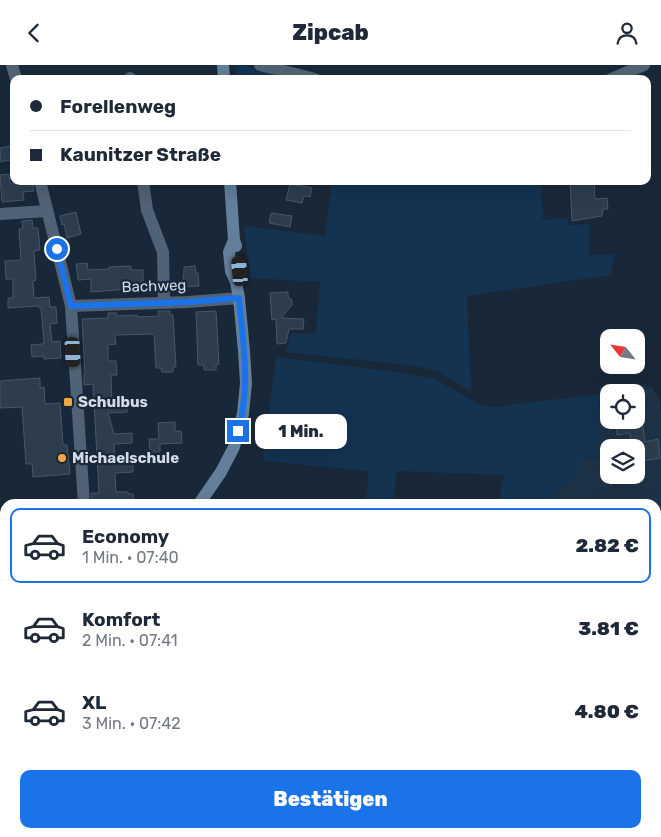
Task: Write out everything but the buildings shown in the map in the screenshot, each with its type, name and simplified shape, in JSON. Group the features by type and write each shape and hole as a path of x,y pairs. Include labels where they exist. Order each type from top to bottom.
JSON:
{"street":[{"path":"260,65 299,75"},
{"path":"620,75 644,65"},
{"path":"41,185 71,306 84,499"},
{"path":"144,185 147,210 163,252 164,303"},
{"path":"202,499 221,472 234,447 243,414 246,383 236,282 240,271 238,251 234,240 230,185"},
{"path":"0,214 47,211"},
{"name":"Bachweg","path":"71,306 239,298"}],"shaded area":[{"path":"236,65 242,65 281,75 236,75"},
{"path":"331,185 541,185 543,220 567,218 569,225 590,224 589,255 615,254 610,275 467,296 471,391 439,372 416,366 286,352 291,333 316,334 320,282 250,278 244,226 325,236"},
{"path":"276,357 396,372 435,379 480,405 494,407 600,394 597,459 579,458 577,476 547,499 499,499 504,475 397,471 394,499 366,499 369,471 263,461"},
{"path":"645,386 653,388 659,399 661,415 661,499 547,499 577,476 579,458 597,459 600,394 600,429 645,429"}],"place":[{"name":"Schulbus","path":"68,402"},
{"name":"Michaelschule","path":"62,458"}],"route":[{"path":"57,249 71,306 188,302 239,298 246,383 243,414 238,431"}]}
